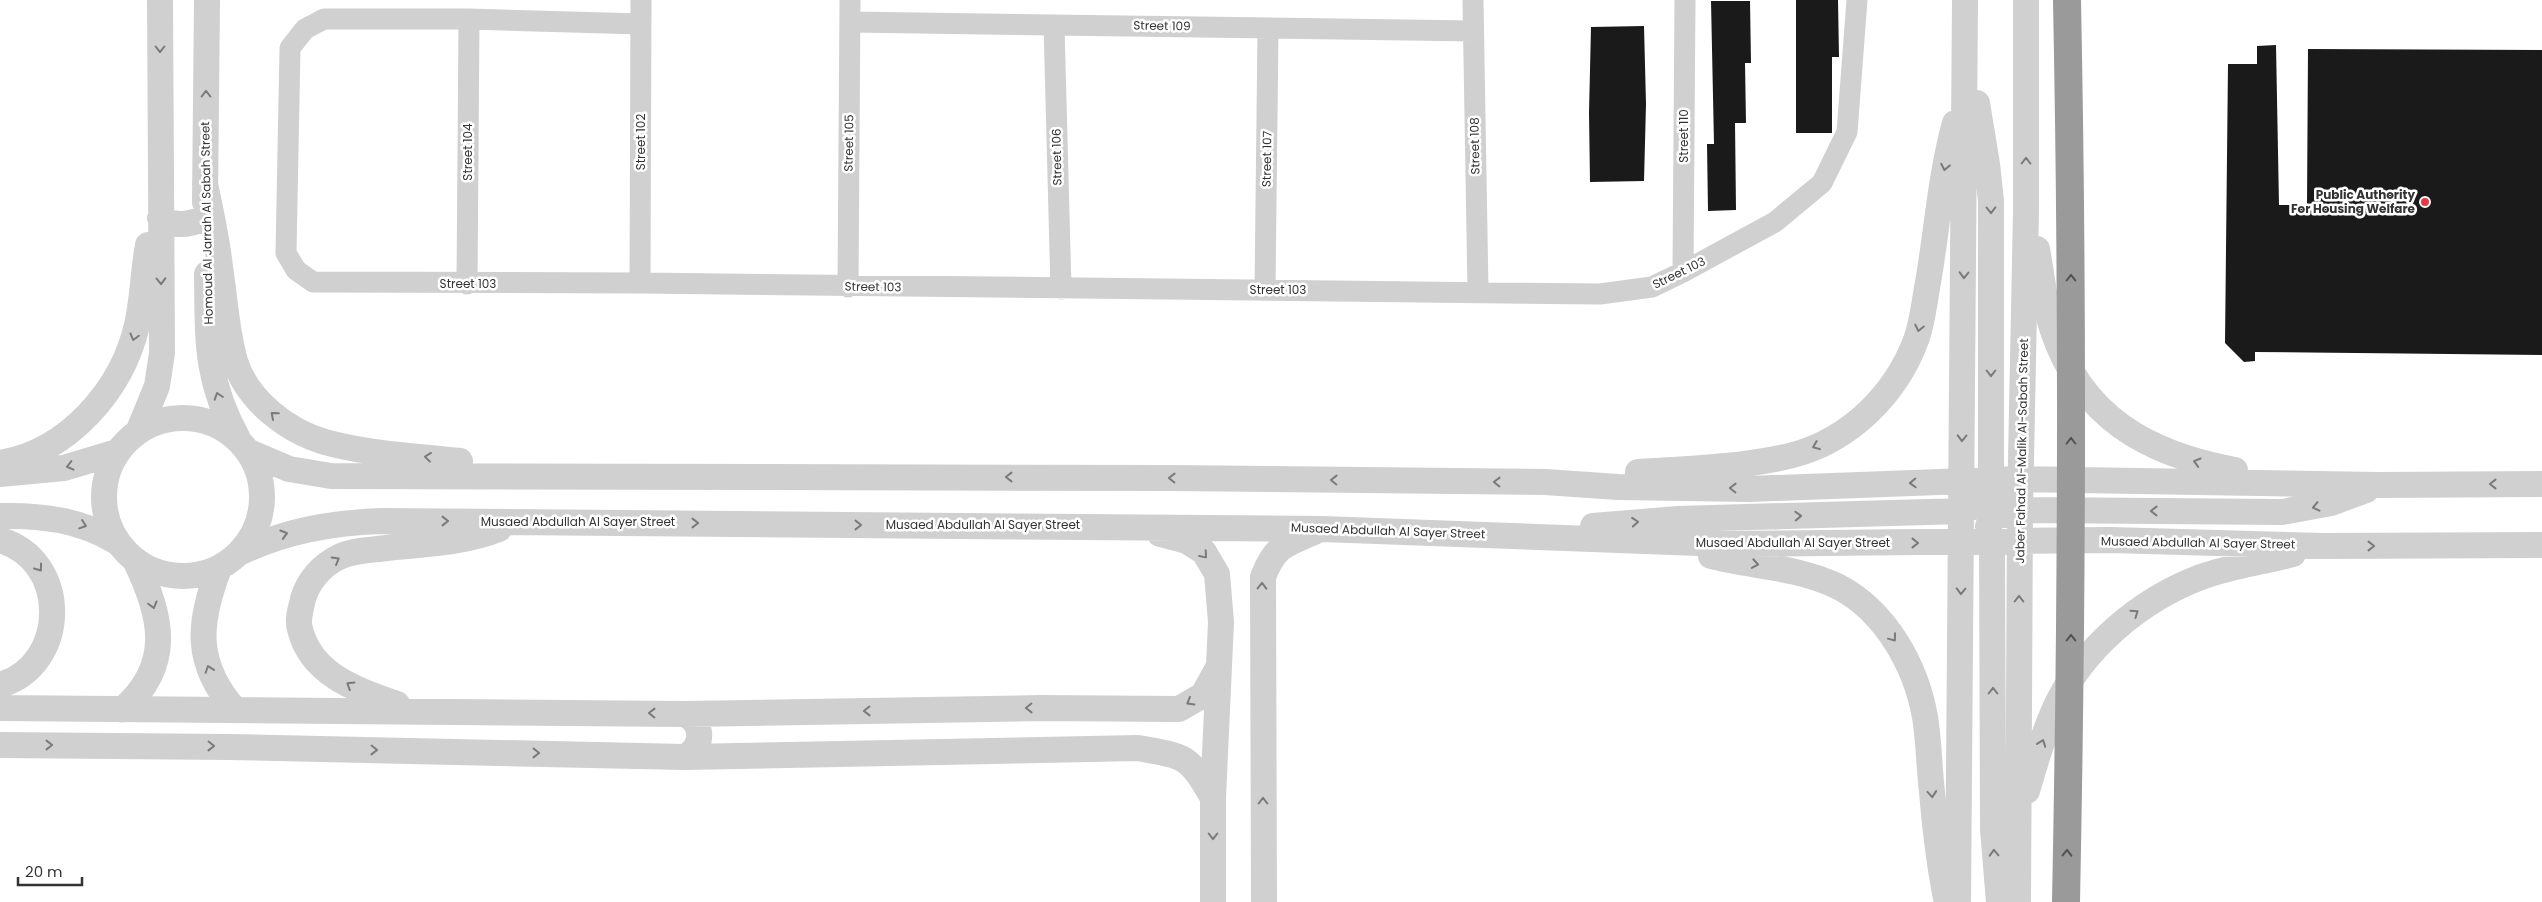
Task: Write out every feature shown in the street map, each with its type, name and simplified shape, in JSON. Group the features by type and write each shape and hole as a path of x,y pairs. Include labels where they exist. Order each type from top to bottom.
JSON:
{"highway":[{"path":"2066,902 2071,665 2071,197 2067,0"}],"street":[{"path":"122,710 138,696 146,684 157,658 158,636 155,612 148,589 107,521 103,498 107,474 117,452 139,430 153,401 160,370 160,0"},
{"name":"Homoud Al Jarrah Al Sabah Street","path":"207,0 205,218 208,341 212,375 222,408 244,446"},
{"name":"Street 102","path":"640,283 641,0"},
{"name":"Street 105","path":"848,287 850,0"},
{"name":"Street 108","path":"1473,0 1478,291"},
{"name":"Street 110","path":"1683,272 1685,0"},
{"name":"Street 103","path":"641,24 469,19 324,20 304,28 290,48 286,253 296,270 313,282 467,284 640,283 848,287 1478,291 1600,294 1652,287 1776,222 1822,183 1847,132 1857,0"},
{"path":"1962,482 1966,86 1965,0"},
{"name":"Jaber Fahad Al-Malik Al-Sabah Street","path":"2021,479 2026,210 2026,0"},
{"name":"Street 104","path":"467,284 469,19"},
{"name":"Street 109","path":"851,22 1473,31"},
{"name":"Street 106","path":"1054,24 1060,289"},
{"name":"Street 107","path":"1265,290 1268,29"},
{"path":"1965,59 1982,128 1991,201 1994,829 1999,902"},
{"path":"1545,482 1618,473 1748,462 1794,455 1827,442 1863,417 1882,399 1902,370 1916,338 1927,288 1945,165 1966,86"},
{"path":"205,184 236,362 247,384 261,403 278,419 322,442 348,448 563,475"},
{"path":"0,463 33,453 66,435 99,404 123,366 138,323 146,255 160,186"},
{"path":"2026,210 2040,265 2052,327 2065,360 2083,390 2107,416 2134,437 2166,452 2199,464 2274,477 2296,483"},
{"path":"160,218 171,224 190,224 205,218"},
{"path":"139,430 164,420 190,418 216,424 244,446 259,471 263,493 261,515 253,536 230,560 205,610 204,654 210,674 221,694 236,710"},
{"name":"Musaed Abdullah Al Sayer Street","path":"244,446 289,469 331,476 563,475 1545,482 1618,487 1749,489 1962,482 2020,541 2111,540 2323,546 2542,545"},
{"path":"0,474 64,468 117,452"},
{"name":"Musaed Abdullah Al Sayer Street","path":"230,560 284,534 332,524 381,521 1322,529 1726,544 1962,542 2021,479 2378,485 2542,484"},
{"path":"1535,536 1602,524 1640,521 1991,511 2282,512 2332,503 2378,485"},
{"path":"0,516 58,518 99,531 154,571 176,576 198,575 230,560"},
{"path":"447,712 400,706 356,689 316,663 304,646 299,626 305,592 320,570 340,556 364,551 460,541 479,537 517,522"},
{"path":"1128,526 1187,541 1204,552 1217,574 1221,622 1213,798 1213,902"},
{"path":"1264,902 1262,577 1271,556 1286,544 1322,529"},
{"path":"0,540 22,550 43,574 50,588 54,620 50,636 34,664 22,675 0,685"},
{"name":"Jaber Fahad Al-Malik Al-Sabah Street","path":"2018,902 2020,541"},
{"path":"1656,542 1715,557 1803,573 1840,588 1874,613 1898,643 1915,679 1925,716 1936,834 1946,902"},
{"path":"1958,902 1962,542"},
{"path":"2018,823 2041,744 2056,707 2076,673 2102,642 2132,615 2165,593 2202,577 2323,546"},
{"path":"1221,622 1242,617 1262,624"},
{"path":"0,708 685,714 1041,708 1179,709 1203,694 1219,666"},
{"path":"685,714 696,722 700,735 696,748 685,757"},
{"path":"0,745 238,747 685,757 1138,748 1179,756 1196,768 1213,798"}],"building":[{"path":"1796,0 1838,0 1839,57 1832,57 1832,133 1796,133"},
{"path":"1711,1 1750,1 1751,63 1745,63 1746,123 1735,123 1736,210 1708,211 1707,144 1714,144"},
{"path":"1644,26 1646,104 1644,181 1590,182 1591,27"},
{"name":"Public Authority For Housing Welfare","path":"2276,45 2279,205 2307,205 2308,49 2542,50 2542,355 2255,352 2255,361 2244,362 2225,343 2228,64 2257,64 2257,46"}],"place":[{"name":"Public Authority For Housing Welfare","path":"2425,202"}]}
